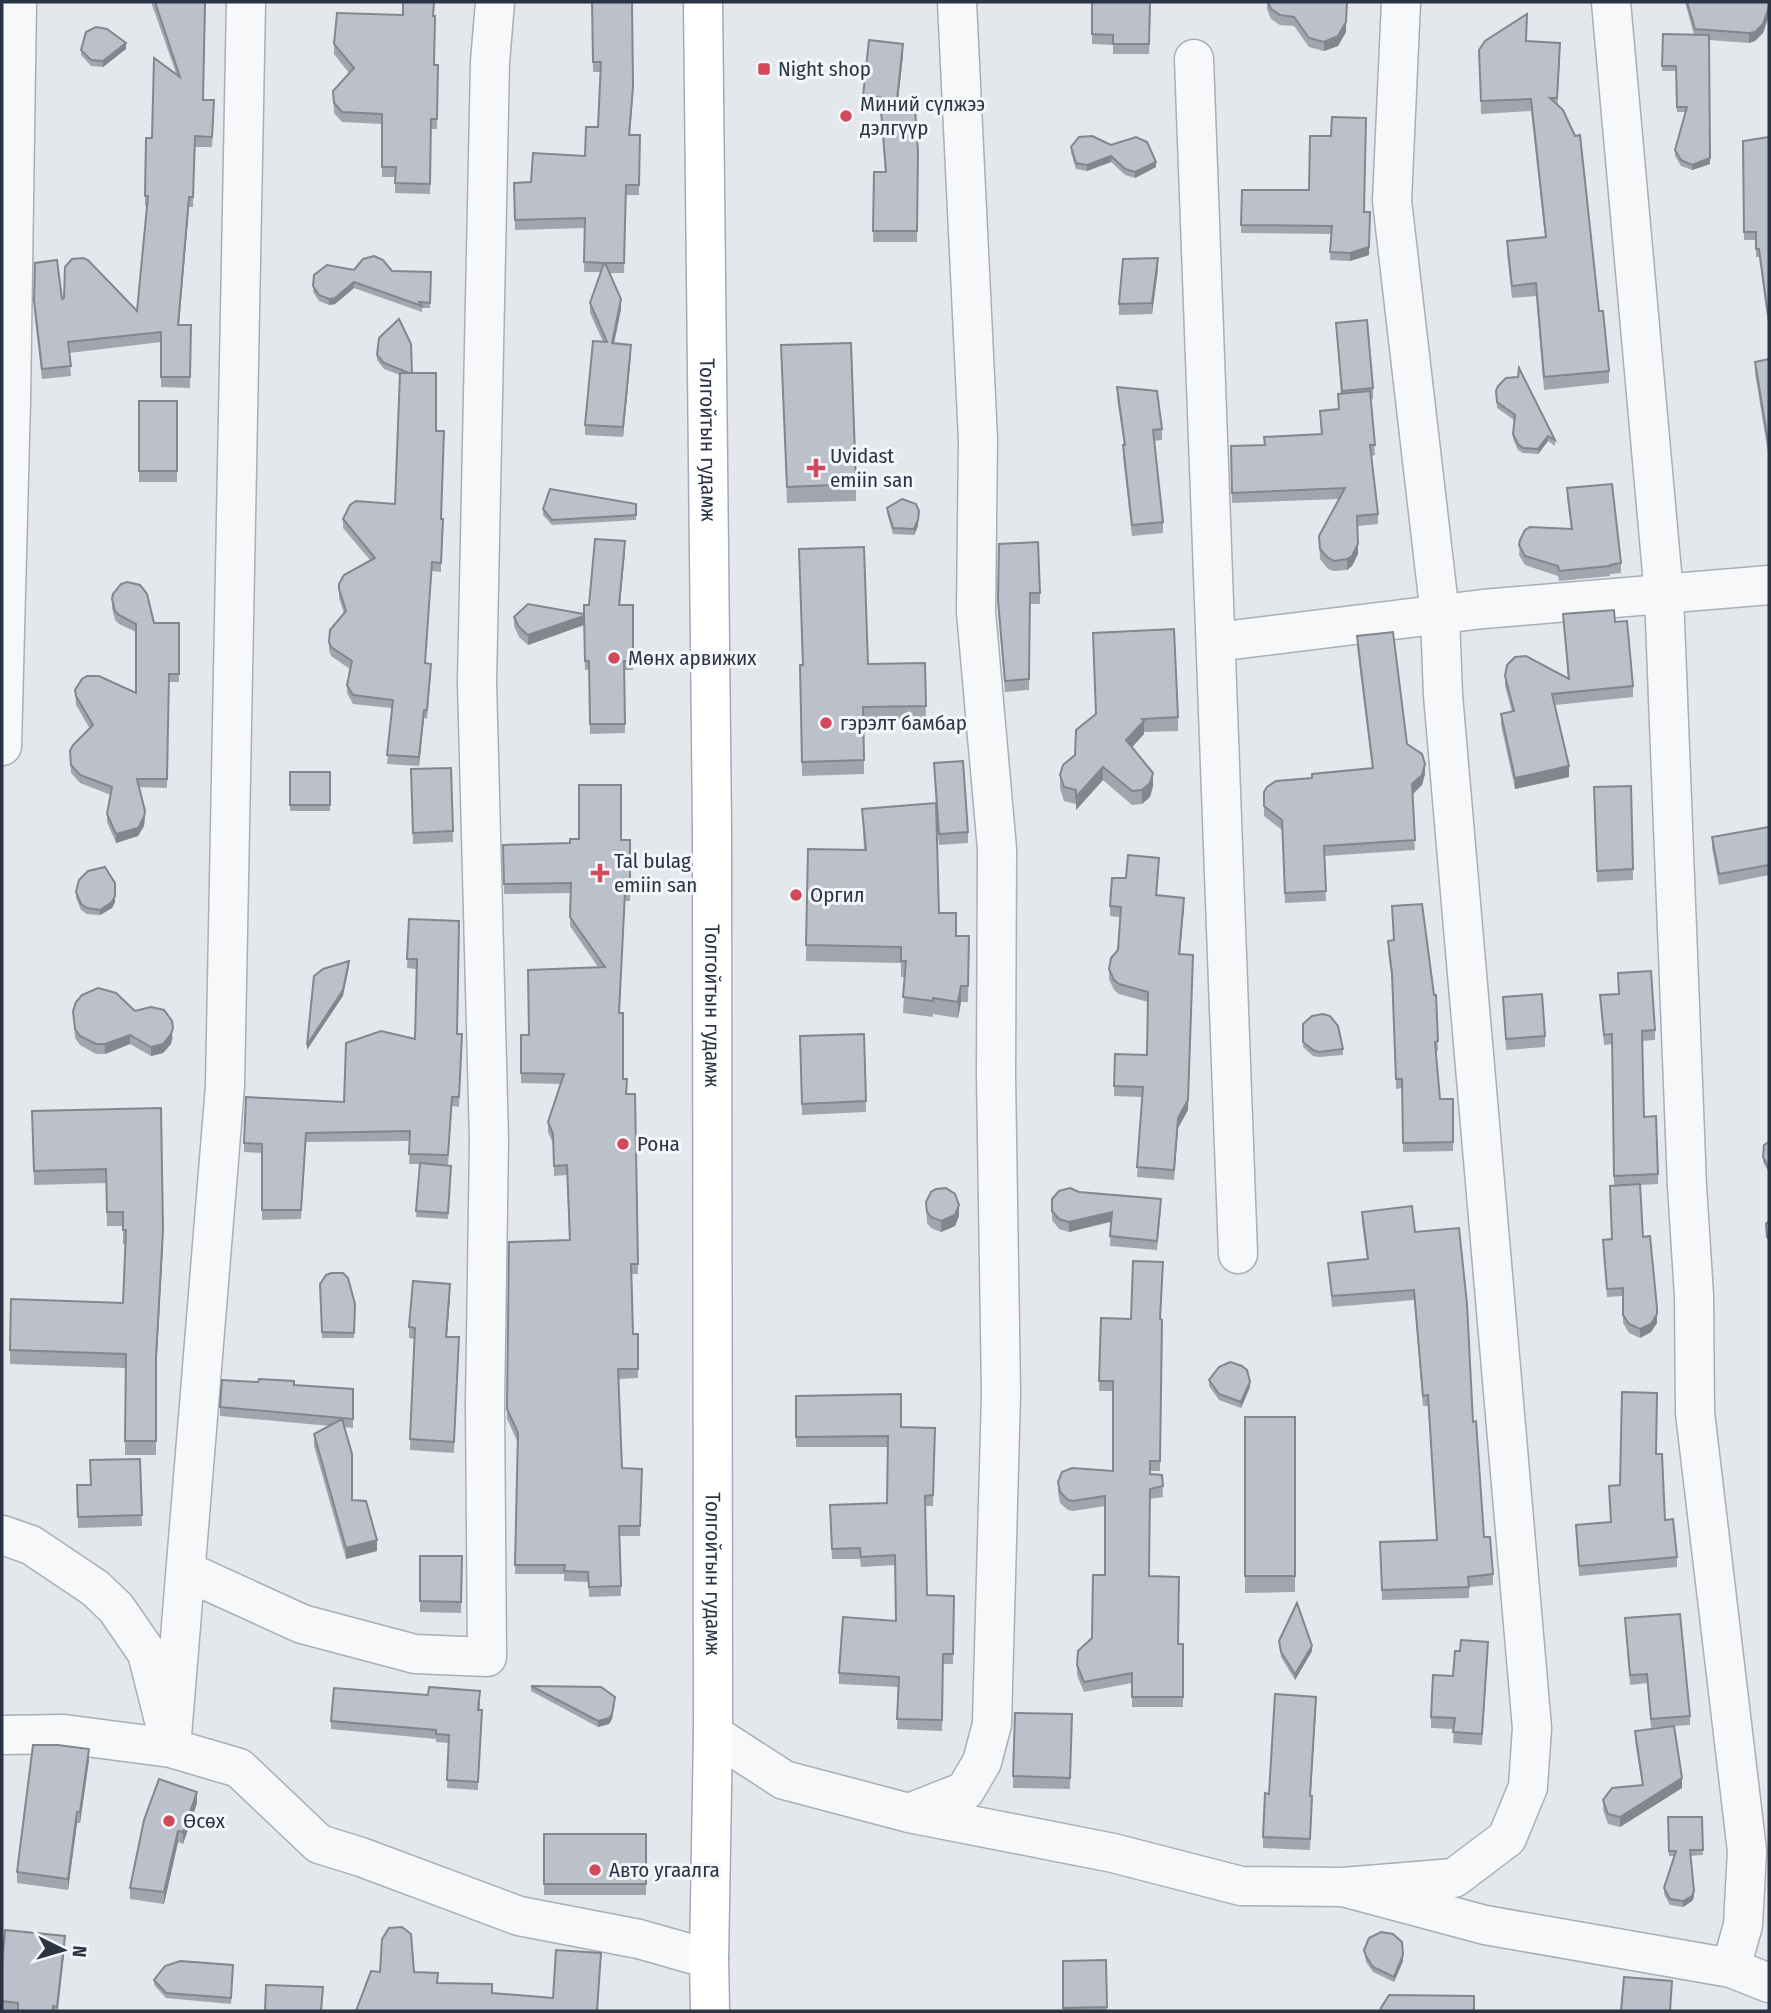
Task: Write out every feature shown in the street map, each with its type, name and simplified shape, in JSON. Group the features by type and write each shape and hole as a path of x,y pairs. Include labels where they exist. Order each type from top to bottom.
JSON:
{"main road":[{"name":"Толгойтын гудамж","path":"703,2 712,829 713,1734 710,2011"}],"street":[{"path":"2,746 12,401 17,2"},
{"path":"171,1748 225,1086 246,2"},
{"path":"186,1571 302,1624 415,1654 487,1657 485,1404 489,1140 477,682 490,62 495,2"},
{"path":"909,1813 965,1791 982,1762 993,1711 1001,1393 996,1075 997,849 976,612 978,439 957,2"},
{"path":"713,1734 784,1780 909,1813 1113,1853 1241,1886 1343,1887 1454,1878 1507,1838 1528,1787 1532,1728 1443,695 1440,615 1392,201 1401,2"},
{"path":"1611,2 1664,595 1687,1186 1694,1296 1695,1413 1747,1851 1743,1925 1731,1968"},
{"path":"1194,59 1238,1254"},
{"path":"1216,642 1483,609 1769,585"},
{"path":"2,1535 31,1545 95,1588 116,1608 147,1653 171,1748"},
{"path":"2,1735 64,1734 171,1748 239,1768 320,1844 519,1916 639,1939 709,1959"},
{"path":"1343,1887 1485,1925 1731,1968 1769,1983"}],"building":[{"path":"155,2 205,2 203,100 214,100 212,137 195,136 193,197 189,197 178,325 191,325 190,377 161,377 161,332 68,342 71,366 42,369 34,300 35,263 57,260 62,299 65,267 72,259 88,260 137,311 148,196 145,196 146,138 152,138 154,58 180,77"},
{"path":"403,2 434,2 434,65 438,65 437,119 431,119 430,184 395,183 396,167 382,167 382,114 342,112 334,103 333,91 354,68 334,44 337,13 403,15"},
{"path":"592,2 632,2 633,87 629,135 640,135 639,185 626,185 624,263 605,263 621,299 612,343 631,345 623,427 585,425 593,341 607,342 590,303 604,263 584,262 585,218 515,220 514,183 531,182 533,153 585,156 586,127 598,127 601,62 593,62"},
{"path":"1092,2 1150,2 1149,44 1113,44 1113,35 1092,34"},
{"path":"1268,2 1347,2 1346,22 1338,36 1324,42 1309,38 1294,17 1280,15 1271,9"},
{"path":"1687,2 1769,2 1769,7 1763,24 1755,32 1749,33 1695,29"},
{"path":"1527,14 1526,41 1560,43 1557,98 1550,98 1563,110 1575,136 1580,135 1599,311 1603,311 1609,371 1544,377 1536,283 1512,286 1507,241 1546,237 1531,99 1481,101 1479,50 1485,41"},
{"path":"96,27 107,29 126,43 103,61 91,60 81,50 86,32"},
{"path":"1663,34 1709,35 1710,158 1692,165 1681,160 1675,150 1687,107 1677,107 1676,66 1662,66"},
{"path":"869,40 903,44 897,99 863,96"},
{"path":"915,108 918,152 917,231 873,231 874,172 886,172 881,110"},
{"path":"1332,117 1366,118 1364,212 1370,212 1369,247 1350,253 1330,252 1332,226 1241,225 1242,190 1309,190 1310,136 1331,136"},
{"path":"1092,136 1111,145 1136,137 1147,142 1156,162 1135,172 1125,169 1111,156 1087,165 1076,163 1071,147 1079,137"},
{"path":"1769,137 1768,315 1759,249 1756,249 1756,232 1744,232 1743,141"},
{"path":"374,256 383,260 392,271 431,272 430,303 419,302 422,306 354,282 335,298 329,299 319,295 313,286 314,275 327,265 354,270 363,259"},
{"path":"1158,258 1152,303 1119,304 1123,259"},
{"path":"399,319 411,344 412,373 384,363 377,355 379,338"},
{"path":"1367,320 1373,388 1342,391 1336,323"},
{"path":"851,343 856,484 787,487 781,345"},
{"path":"1769,359 1769,448 1755,362"},
{"path":"1519,368 1555,440 1548,436 1538,449 1523,448 1518,444 1513,434 1515,415 1497,402 1498,386 1506,378 1518,377"},
{"path":"400,373 436,373 436,431 444,431 441,563 432,562 425,663 431,664 419,757 387,755 393,700 353,695 347,685 352,661 331,647 329,642 330,630 346,611 339,584 344,575 375,558 343,519 350,505 356,501 395,504"},
{"path":"1117,387 1157,391 1162,429 1153,430 1163,522 1132,525"},
{"path":"1370,391 1375,445 1370,445 1378,514 1357,516 1358,544 1352,556 1334,561 1320,549 1319,536 1345,488 1232,493 1231,446 1265,445 1264,437 1322,434 1320,411 1339,409 1338,394"},
{"path":"139,401 177,401 177,471 139,471"},
{"path":"1612,484 1621,563 1559,571 1558,566 1525,556 1519,545 1525,530 1530,527 1572,529 1567,488"},
{"path":"550,489 636,504 636,515 552,520 543,509"},
{"path":"902,499 916,504 919,511 914,529 893,528 887,508"},
{"path":"595,539 625,541 619,605 633,605 633,661 624,661 625,724 590,724 589,661 585,661 584,616 528,635 519,627 514,617 528,604 584,614 584,605 589,605"},
{"path":"1038,542 1040,593 1030,593 1029,679 1005,681 998,600 999,544"},
{"path":"864,547 868,664 925,663 926,706 863,707 864,760 802,762 800,665 803,665 799,549"},
{"path":"127,582 140,585 147,594 154,623 179,623 179,674 169,674 167,779 137,779 144,817 138,828 116,834 107,814 112,787 80,775 71,765 70,751 93,725 76,696 75,690 82,679 99,676 136,693 136,624 115,611 112,599 121,584"},
{"path":"1614,610 1615,622 1627,621 1633,686 1552,694 1569,766 1515,778 1501,714 1514,711 1505,676 1507,665 1515,657 1526,656 1569,679 1563,614"},
{"path":"1174,629 1178,717 1142,719 1144,721 1126,740 1153,773 1150,783 1142,790 1132,791 1103,767 1076,797 1076,790 1064,787 1060,775 1063,765 1075,755 1076,730 1096,714 1093,633"},
{"path":"1393,632 1407,744 1422,754 1425,764 1422,775 1412,784 1415,840 1324,846 1326,891 1285,893 1282,820 1264,806 1264,792 1276,781 1312,778 1312,774 1373,768 1357,636"},
{"path":"963,761 968,832 939,834 934,763"},
{"path":"451,768 453,831 413,833 411,769"},
{"path":"290,772 330,772 330,805 290,805"},
{"path":"579,785 621,785 621,840 630,840 630,892 625,892 619,1013 623,1013 623,1079 627,1079 626,1094 635,1094 638,1264 631,1264 633,1334 638,1334 638,1369 618,1369 622,1468 642,1469 640,1526 619,1526 621,1586 589,1587 588,1572 564,1571 565,1565 515,1565 518,1433 507,1409 509,1242 570,1240 567,1165 554,1166 553,1134 548,1122 564,1074 521,1073 521,1035 529,1035 528,970 605,967 570,917 571,883 504,884 503,845 570,843 570,839 579,839"},
{"path":"1631,786 1633,869 1597,871 1594,787"},
{"path":"936,803 939,913 956,913 956,936 969,936 968,986 961,986 958,1002 903,997 906,961 901,961 901,947 806,945 808,849 866,850 862,809"},
{"path":"1769,827 1769,865 1719,874 1712,837"},
{"path":"1128,855 1159,858 1156,895 1184,898 1179,954 1193,955 1188,1100 1178,1118 1174,1170 1137,1167 1143,1087 1114,1086 1115,1054 1147,1055 1148,992 1119,984 1109,969 1111,958 1118,950 1121,907 1110,906 1112,878 1126,878"},
{"path":"105,867 115,883 115,896 112,902 100,910 87,908 81,904 76,892 79,880 88,871"},
{"path":"1422,904 1436,995 1438,1041 1435,1042 1440,1099 1453,1099 1453,1142 1403,1143 1402,1079 1396,1079 1392,973 1388,941 1394,940 1392,906"},
{"path":"409,919 459,921 457,1034 462,1034 459,1097 452,1097 448,1155 409,1154 410,1131 306,1133 301,1210 262,1210 262,1144 244,1143 246,1097 344,1102 346,1043 381,1031 415,1039 417,959 407,959"},
{"path":"349,961 343,990 307,1045 314,976 323,969"},
{"path":"1651,971 1655,1030 1642,1031 1644,1117 1656,1116 1658,1174 1614,1176 1612,1034 1604,1035 1600,995 1619,994 1618,973"},
{"path":"98,988 116,993 135,1011 151,1007 164,1010 172,1021 171,1034 163,1044 151,1047 130,1035 105,1044 96,1044 80,1036 75,1029 73,1011 76,1002 82,995"},
{"path":"1542,994 1545,1036 1506,1039 1503,997"},
{"path":"1312,1016 1330,1016 1338,1026 1343,1049 1319,1052 1303,1042 1303,1024"},
{"path":"864,1034 866,1101 802,1104 800,1036"},
{"path":"161,1108 163,1230 156,1358 156,1441 125,1441 126,1354 10,1350 11,1299 123,1303 126,1230 123,1230 123,1212 107,1212 106,1169 34,1171 32,1111"},
{"path":"1769,1142 1769,1168 1763,1157 1764,1145"},
{"path":"420,1163 451,1166 448,1213 416,1211"},
{"path":"1640,1184 1643,1237 1650,1236 1657,1314 1651,1324 1640,1329 1629,1324 1623,1315 1623,1288 1607,1289 1603,1240 1612,1239 1610,1186"},
{"path":"946,1188 955,1194 959,1205 955,1215 941,1221 927,1212 926,1202 931,1192"},
{"path":"1070,1188 1079,1192 1161,1199 1157,1241 1110,1236 1112,1212 1069,1222 1059,1219 1052,1211 1052,1199 1059,1191"},
{"path":"1412,1206 1415,1232 1459,1228 1484,1537 1490,1537 1493,1574 1468,1577 1469,1587 1382,1590 1380,1542 1437,1540 1428,1395 1423,1396 1414,1290 1332,1296 1328,1263 1368,1259 1362,1212"},
{"path":"1769,1221 1769,1239 1766,1224"},
{"path":"1133,1261 1163,1262 1160,1319 1160,1461 1150,1461 1150,1474 1162,1475 1163,1486 1150,1489 1149,1576 1179,1577 1178,1644 1183,1644 1183,1697 1132,1697 1132,1673 1084,1682 1077,1665 1078,1651 1092,1638 1093,1575 1105,1575 1105,1496 1068,1500 1060,1492 1058,1482 1062,1472 1072,1468 1113,1471 1113,1381 1099,1381 1101,1318 1131,1319"},
{"path":"343,1273 348,1278 355,1304 354,1333 322,1332 320,1284 326,1275"},
{"path":"413,1281 450,1284 446,1337 459,1337 454,1442 410,1439 415,1328 409,1327"},
{"path":"1230,1362 1247,1370 1250,1382 1241,1402 1219,1394 1209,1380 1219,1367"},
{"path":"259,1379 294,1381 294,1385 353,1389 353,1419 220,1407 222,1380 258,1382"},
{"path":"1622,1392 1657,1393 1656,1454 1662,1454 1665,1520 1673,1519 1677,1557 1579,1566 1576,1525 1611,1522 1609,1486 1620,1485"},
{"path":"901,1394 901,1427 935,1428 933,1495 925,1496 927,1595 954,1596 953,1654 943,1654 942,1720 897,1719 899,1677 839,1673 843,1617 896,1621 895,1555 861,1557 860,1548 832,1549 830,1505 887,1503 888,1436 796,1437 796,1396"},
{"path":"1245,1417 1295,1417 1295,1576 1245,1576"},
{"path":"342,1419 352,1454 352,1500 366,1501 377,1540 346,1548 314,1434"},
{"path":"140,1459 142,1515 78,1517 77,1485 91,1485 90,1460"},
{"path":"420,1556 462,1556 461,1602 420,1601"},
{"path":"1297,1603 1312,1646 1295,1674 1281,1652 1279,1641"},
{"path":"1680,1614 1690,1716 1651,1719 1647,1674 1630,1675 1625,1618"},
{"path":"1461,1640 1488,1642 1482,1734 1453,1732 1455,1718 1431,1717 1433,1675 1453,1676 1455,1651 1460,1651"},
{"path":"531,1686 601,1687 615,1697 612,1714 609,1718 598,1721"},
{"path":"429,1687 480,1691 478,1710 482,1710 478,1782 447,1780 449,1735 436,1734 436,1730 331,1721 334,1688 428,1695"},
{"path":"1275,1694 1316,1697 1310,1839 1263,1837 1265,1793 1269,1794"},
{"path":"1015,1713 1072,1714 1070,1778 1013,1776"},
{"path":"1674,1726 1682,1778 1620,1817 1608,1814 1603,1800 1612,1788 1643,1785 1635,1731"},
{"path":"33,1745 89,1749 68,1879 17,1872"},
{"path":"159,1779 197,1792 183,1832 178,1831 164,1892 130,1888 144,1820"},
{"path":"1668,1817 1702,1817 1703,1850 1690,1850 1694,1891 1692,1896 1683,1901 1670,1899 1664,1888 1676,1851 1669,1851"},
{"name":"Авто угаалга","path":"544,1834 646,1834 646,1884 544,1884"},
{"path":"402,1927 411,1934 414,1972 438,1973 437,1983 492,1984 492,1993 553,1998 556,1950 601,1953 597,2011 356,2011 371,1971 380,1972 382,1939 389,1928"},
{"path":"5,1930 65,1936 57,2007 53,2006 53,2011 18,2011 18,2003 2,2001"},
{"path":"1381,1932 1393,1934 1402,1942 1403,1955 1394,1977 1373,1967 1364,1950 1369,1938"},
{"path":"1106,1960 1107,2007 1063,2008 1063,1961"},
{"path":"180,1961 233,1965 231,1998 166,1993 154,1980 165,1966"},
{"path":"1624,1977 1672,1981 1670,2011 1621,2011"},
{"path":"266,1985 323,1987 321,2011 265,2011"},
{"path":"1389,1995 1474,1996 1474,2011 1380,2011"}],"place":[{"name":"Night shop","path":"764,69"},
{"name":"Миний сүлжээ дэлгүүр","path":"846,116"},
{"name":"Uvidast emiin san","path":"816,468"},
{"name":"Мөнх арвижих","path":"614,658"},
{"name":"гэрэлт бамбар","path":"826,723"},
{"name":"Tal bulag emiin san","path":"600,873"},
{"name":"Оргил","path":"796,895"},
{"name":"Рона","path":"623,1144"},
{"name":"Өсөх","path":"169,1821"},
{"name":"Авто угаалга","path":"595,1870"}]}
